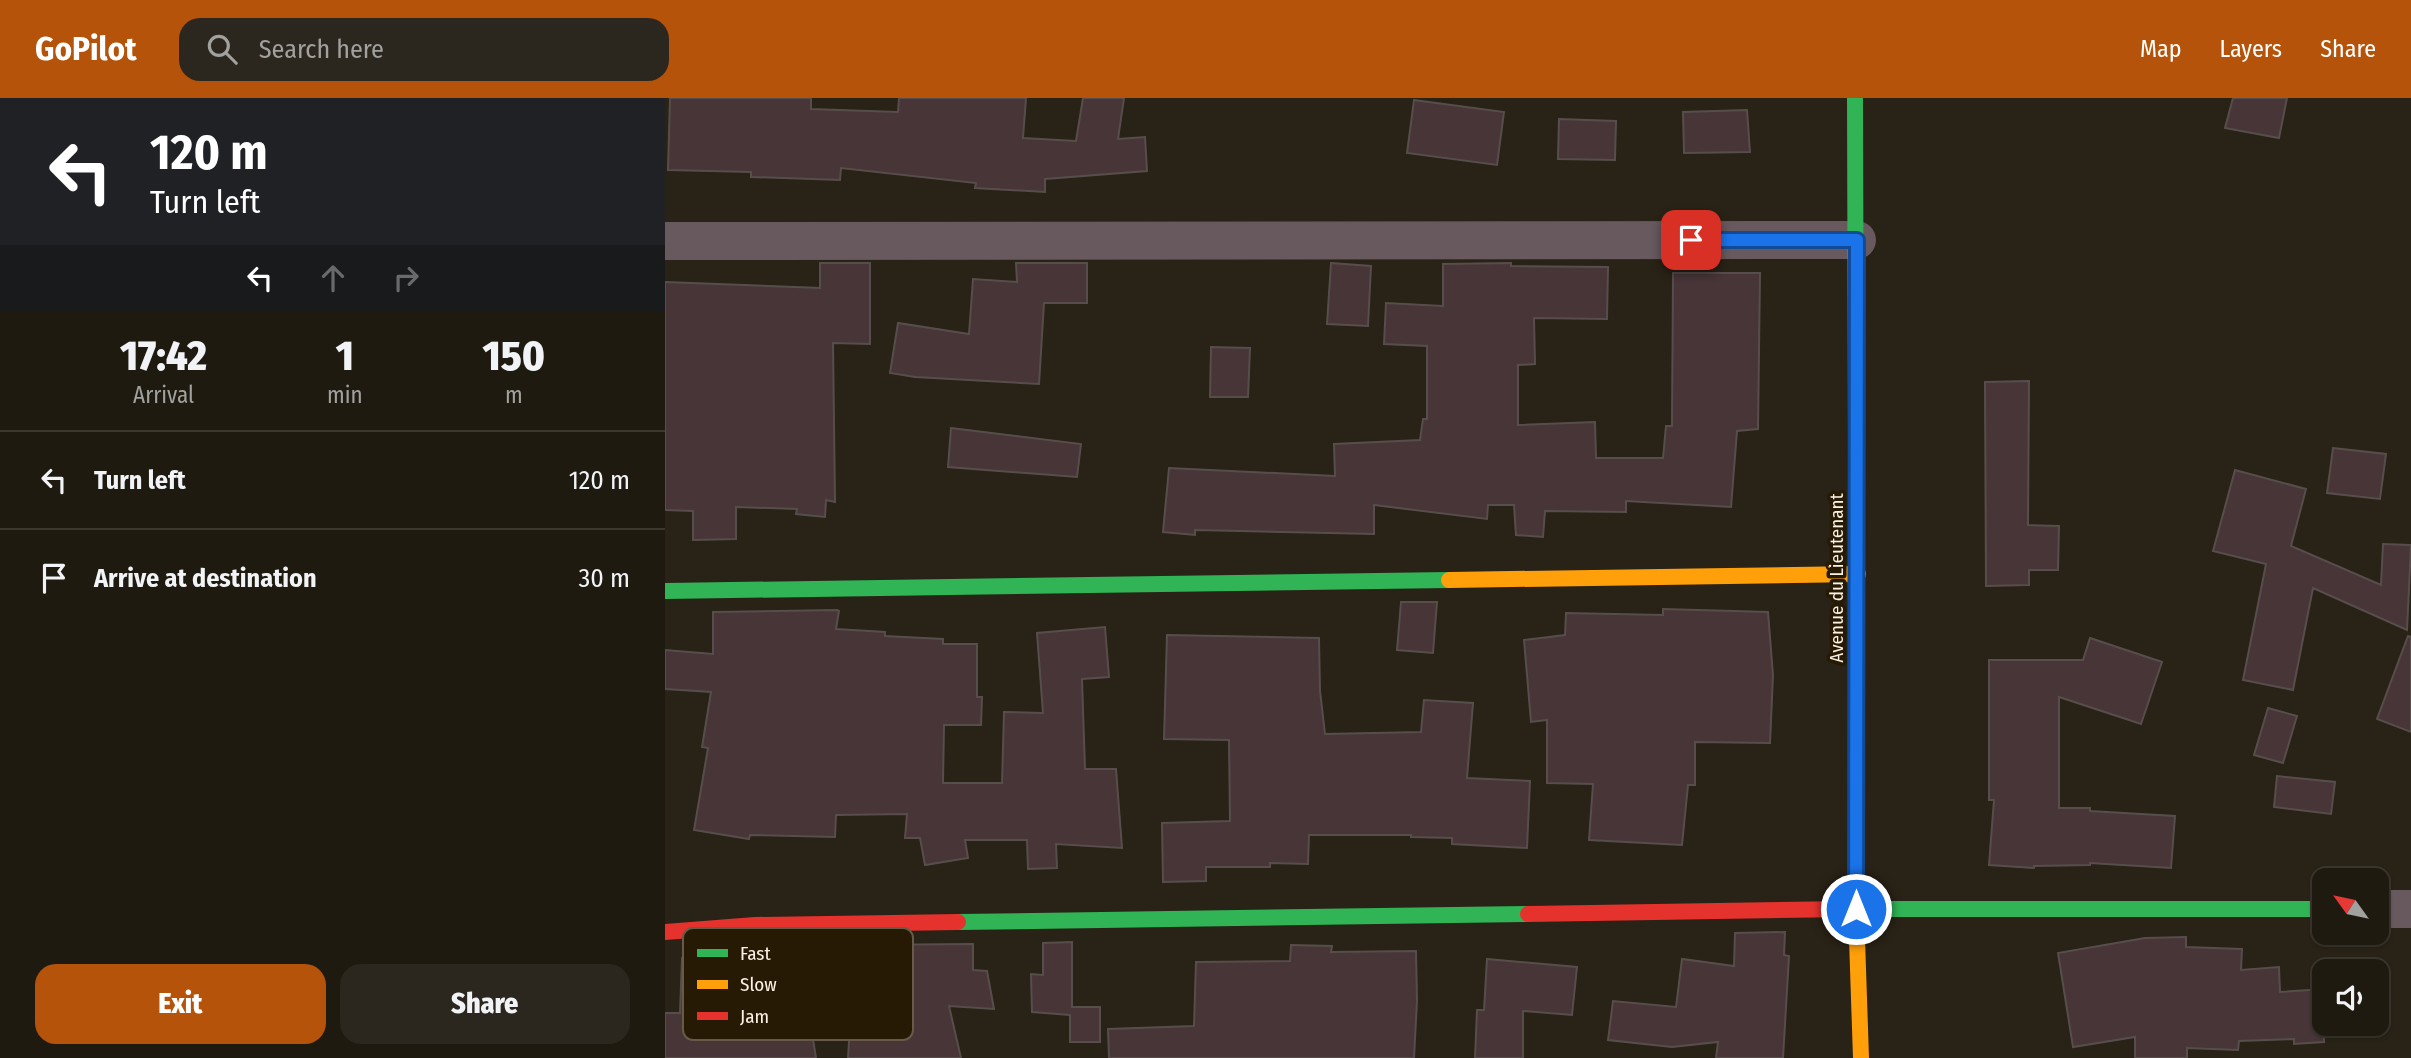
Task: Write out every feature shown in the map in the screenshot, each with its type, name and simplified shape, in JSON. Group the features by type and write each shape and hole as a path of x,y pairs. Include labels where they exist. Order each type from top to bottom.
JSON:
{"street":[{"name":"Avenue du Lieutenant","path":"1856,98 1856,909 1861,1058"},
{"path":"665,241 1857,240"},
{"path":"665,591 1858,574"},
{"path":"716,928 755,925 1856,909 2312,909"},
{"path":"2389,909 2411,909"},
{"path":"665,932 683,931"}],"building":[{"path":"670,98 811,98 811,109 898,112 899,98 1026,98 1023,138 1076,141 1083,98 1124,98 1118,139 1145,137 1147,171 1045,179 1045,192 975,188 976,183 841,168 840,180 751,177 751,172 668,170"},
{"path":"2233,98 2287,98 2279,138 2225,128"},
{"path":"1414,100 1504,112 1497,165 1407,153"},
{"path":"1747,110 1750,152 1684,153 1683,112"},
{"path":"1559,119 1616,121 1615,160 1558,159"},
{"path":"820,263 870,263 870,344 833,343 835,502 826,500 825,517 796,514 797,509 736,507 736,539 693,540 693,511 665,510 665,282 820,288"},
{"path":"1016,263 1087,263 1087,303 1044,303 1039,384 915,377 890,373 898,323 969,334 973,279 1017,282"},
{"path":"1331,263 1371,266 1368,326 1327,324"},
{"path":"1511,263 1511,266 1608,267 1607,319 1534,318 1535,364 1518,365 1518,425 1595,422 1596,458 1663,458 1666,426 1672,426 1673,273 1760,273 1758,429 1737,431 1731,507 1626,501 1626,512 1545,511 1543,537 1516,535 1514,505 1488,505 1487,519 1374,505 1374,534 1195,530 1195,535 1163,532 1169,468 1335,476 1334,444 1420,440 1423,419 1427,419 1427,346 1384,344 1386,303 1443,306 1443,264"},
{"path":"1211,347 1250,348 1248,397 1210,397"},
{"path":"2029,381 2028,525 2059,526 2058,570 2029,570 2029,585 1986,586 1985,382"},
{"path":"951,428 1081,444 1077,477 948,467"},
{"path":"2333,448 2386,454 2380,499 2327,493"},
{"path":"2235,470 2306,489 2291,546 2381,585 2383,544 2411,545 2407,630 2313,588 2293,690 2243,680 2266,564 2213,551"},
{"path":"1401,602 1437,602 1433,653 1397,650"},
{"path":"1663,609 1768,612 1773,675 1770,743 1695,742 1695,785 1688,785 1682,845 1589,840 1593,784 1547,783 1547,720 1531,722 1524,640 1565,635 1566,613 1663,615"},
{"path":"837,610 836,629 885,632 885,636 943,639 943,644 977,644 977,697 982,697 981,725 944,725 943,783 1002,783 1004,712 1043,713 1037,633 1105,627 1109,677 1082,679 1085,769 1116,769 1122,848 1056,844 1057,868 1028,869 1027,840 965,840 968,858 925,865 920,838 905,838 907,814 836,815 835,837 750,835 749,839 694,830 708,748 702,747 711,692 665,689 665,650 713,654 713,612"},
{"path":"1167,635 1319,638 1320,691 1325,734 1421,732 1424,700 1473,703 1467,778 1530,781 1527,848 1452,844 1452,838 1411,835 1309,835 1308,864 1270,863 1270,867 1206,867 1206,881 1163,882 1162,823 1230,821 1229,740 1164,739"},
{"path":"2408,636 2411,637 2411,732 2377,719"},
{"path":"2090,638 2162,662 2141,724 2059,697 2059,808 2090,808 2090,811 2175,816 2171,868 2090,863 2034,868 1989,865 1994,800 1989,800 1989,660 2083,660"},
{"path":"2268,708 2297,716 2283,763 2254,755"},
{"path":"2277,776 2335,782 2331,814 2274,807"},
{"path":"1785,932 1784,955 1789,956 1783,1058 1716,1058 1718,1042 1672,1047 1608,1040 1613,1001 1676,1007 1682,959 1734,966 1735,933"},
{"path":"2186,937 2186,947 2242,949 2241,970 2279,967 2280,992 2312,990 2312,1036 2324,1036 2324,1042 2294,1044 2294,1039 2239,1041 2238,1050 2187,1048 2187,1058 2135,1058 2135,1037 2073,1047 2058,953 2145,938"},
{"path":"1072,942 1072,1007 1100,1007 1100,1042 1070,1042 1070,1015 1032,1012 1031,974 1043,975 1043,943"},
{"path":"973,944 973,970 987,971 994,1009 949,1006 961,1058 848,1058 849,1040 913,1040 913,945"},
{"path":"1291,945 1332,946 1331,952 1416,951 1414,1058 1109,1058 1108,1029 1194,1026 1196,962 1290,961"},
{"path":"682,958 683,1040 813,1040 816,1058 665,1058 665,1013 680,1013"},
{"path":"1487,959 1577,967 1572,1015 1523,1011 1523,1058 1475,1058 1477,1010 1484,1010"}],"traffic: fast":[{"path":"1855,98 1857,776"},
{"path":"665,591 1449,580"},
{"path":"1848,909 2312,909"},
{"path":"958,922 1528,914"}],"traffic: slow":[{"path":"1449,580 1858,574"},
{"path":"1857,776 1856,909 1861,1058"}],"traffic: jam":[{"path":"1528,914 1848,909"},
{"path":"716,928 958,922"},
{"path":"665,932 683,931"}],"route":[{"path":"1691,240 1857,240 1856,909"}]}
